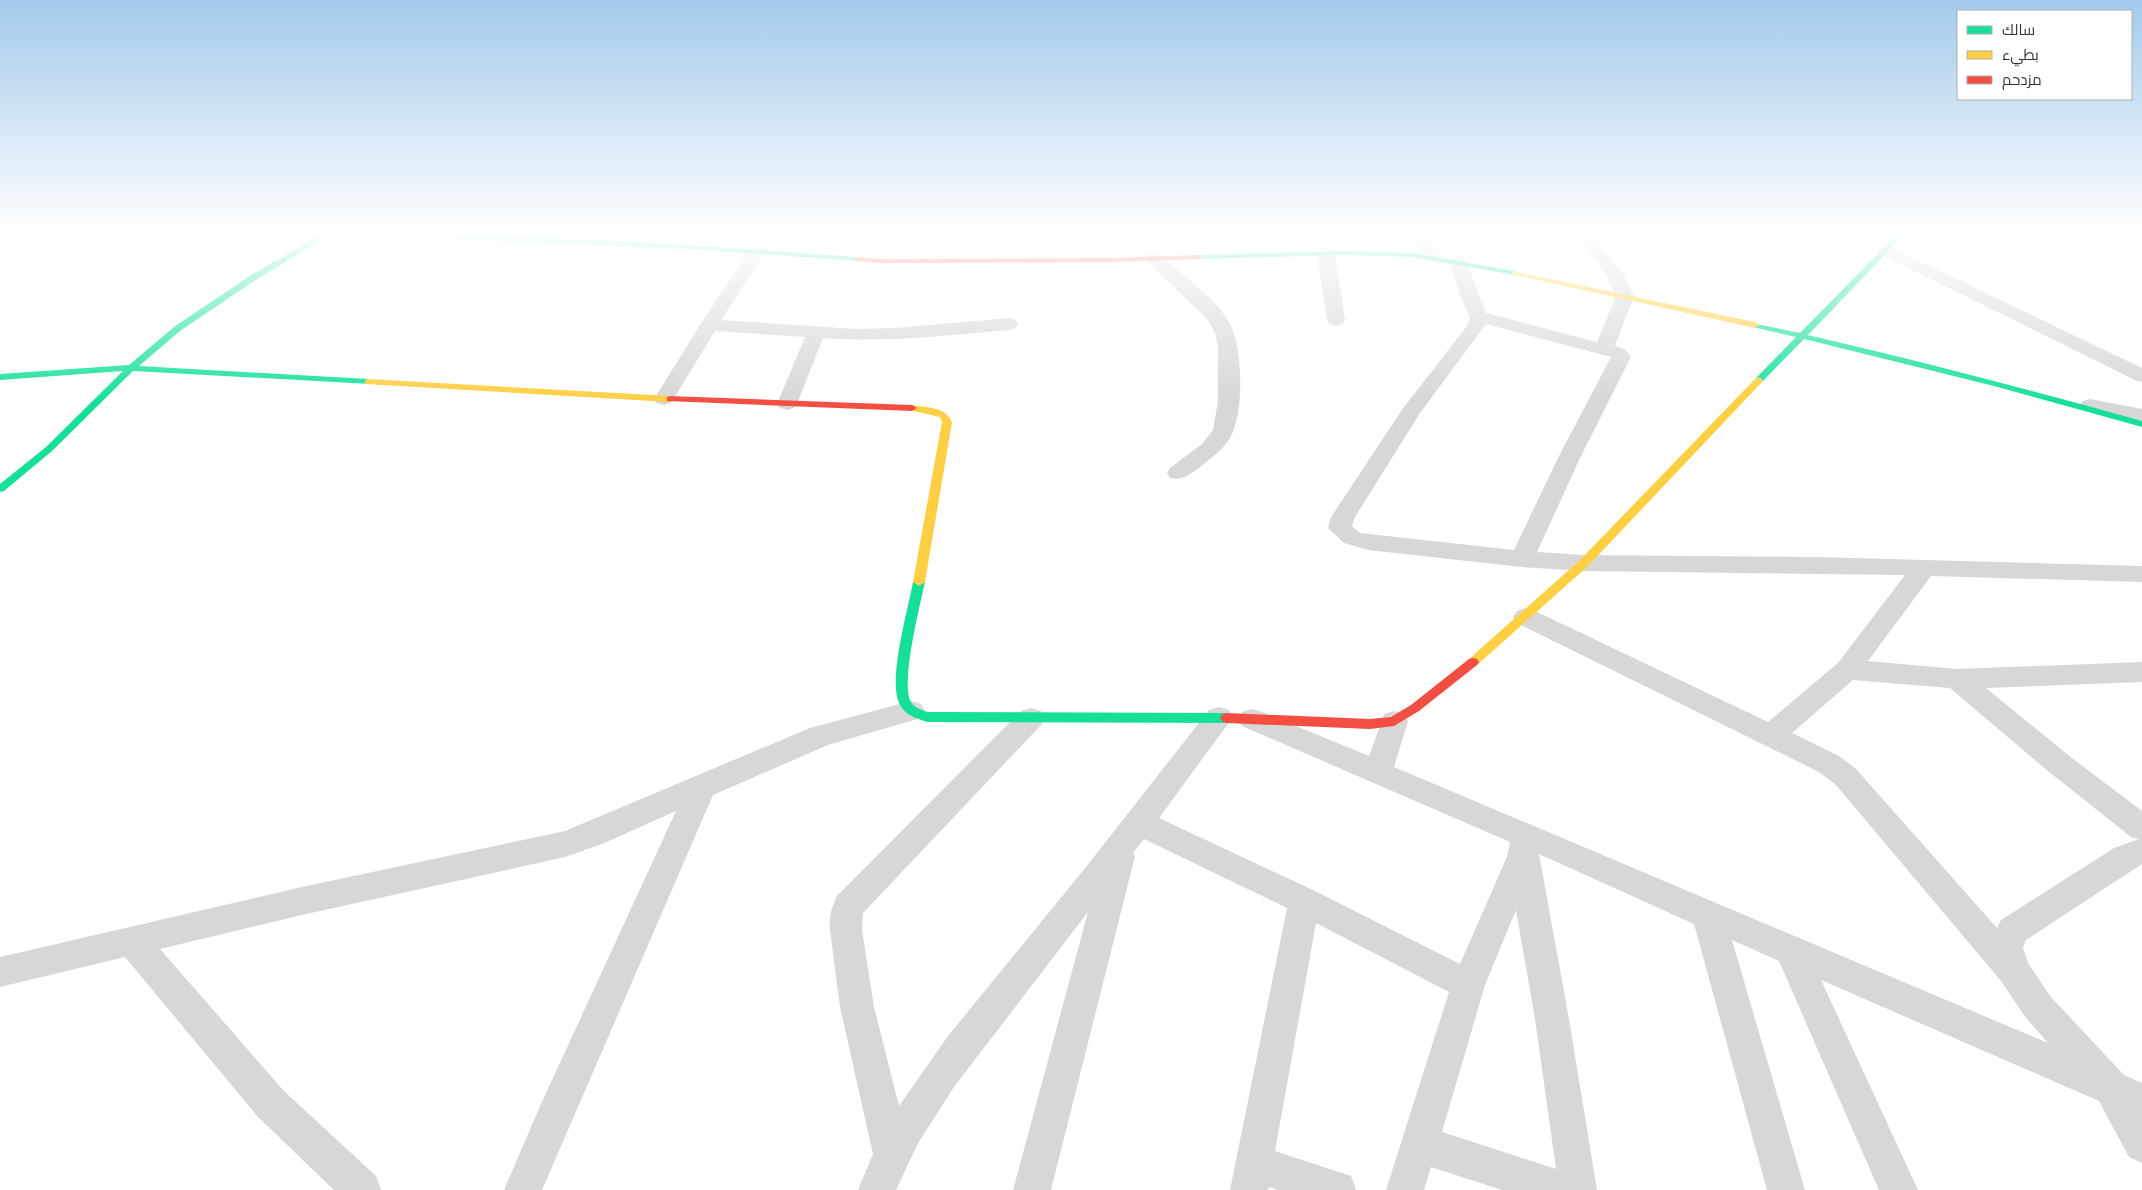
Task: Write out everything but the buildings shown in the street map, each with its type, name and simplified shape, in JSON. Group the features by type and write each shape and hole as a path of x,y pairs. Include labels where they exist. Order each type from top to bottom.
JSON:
{"street":[{"path":"0,489 67,433 130,368 207,307 236,290"},
{"path":"664,399 708,325 732,290"},
{"path":"1178,473 1220,439 1227,425 1230,401 1227,338 1222,326 1212,313 1187,290"},
{"path":"1331,290 1336,320"},
{"path":"1467,290 1479,317 1476,327 1411,411 1343,517 1340,528 1352,538 1368,542 1522,560 1584,563 1924,568 2142,574"},
{"path":"1593,290 1887,355 2039,394 2142,424"},
{"path":"1604,349 1625,296 1622,290"},
{"path":"0,377 130,368 664,399 921,409 938,412 944,415 947,422 901,687 903,702 911,711 927,717 1219,717 1370,724 1394,721 1415,708 1489,649 1526,616 1584,563 1849,290"},
{"path":"1966,290 2142,376"},
{"path":"1479,317 1604,349 1618,353 1621,357 1568,458 1522,560"},
{"path":"708,325 816,333 896,334 1008,324"},
{"path":"787,404 816,333"},
{"path":"2039,394 2142,415"},
{"path":"1771,735 1847,670 1924,568"},
{"path":"1526,616 1829,764 1846,777 2013,970 2038,1007 2126,1094 2142,1144"},
{"path":"1847,670 1878,671 1957,679 2142,672"},
{"path":"1957,679 2058,763 2142,828"},
{"path":"0,972 302,902 565,844 591,835 820,736 911,711"},
{"path":"877,1190 892,1156 923,1099 1131,835 1219,717"},
{"path":"892,1156 857,1007 846,930 845,918 848,906 1031,718"},
{"path":"1252,719 1378,773 1524,846 1708,915 2126,1094"},
{"path":"1378,773 1394,721"},
{"path":"523,1190 702,787"},
{"path":"1131,835 1304,901 1468,984"},
{"path":"1032,1190 1131,835"},
{"path":"1405,1190 1468,984 1524,846"},
{"path":"1524,846 1578,1190"},
{"path":"2013,970 2006,947 2013,930 2125,857 2142,851"},
{"path":"1304,901 1252,1176 1337,1190"},
{"path":"1708,915 1786,1190"},
{"path":"133,942 271,1104 362,1190"},
{"path":"1790,951 1899,1190"},
{"path":"1419,1144 1561,1190"}],"traffic: fast":[{"path":"0,489 49,449 131,368 177,329 235,290"},
{"path":"1759,380 1848,290"},
{"path":"1755,325 1949,372 2142,424"},
{"path":"0,377 130,368 368,382"},
{"path":"919,582 902,680 905,703 909,708 927,717 1226,718"}],"traffic: slow":[{"path":"1591,290 1755,325"},
{"path":"1473,662 1584,563 1759,380"},
{"path":"368,382 670,399"},
{"path":"912,408 938,412 944,415 947,422 919,582"}],"traffic: jam":[{"path":"670,399 912,408"},
{"path":"1226,718 1370,724 1394,721 1415,708 1473,662"}]}
